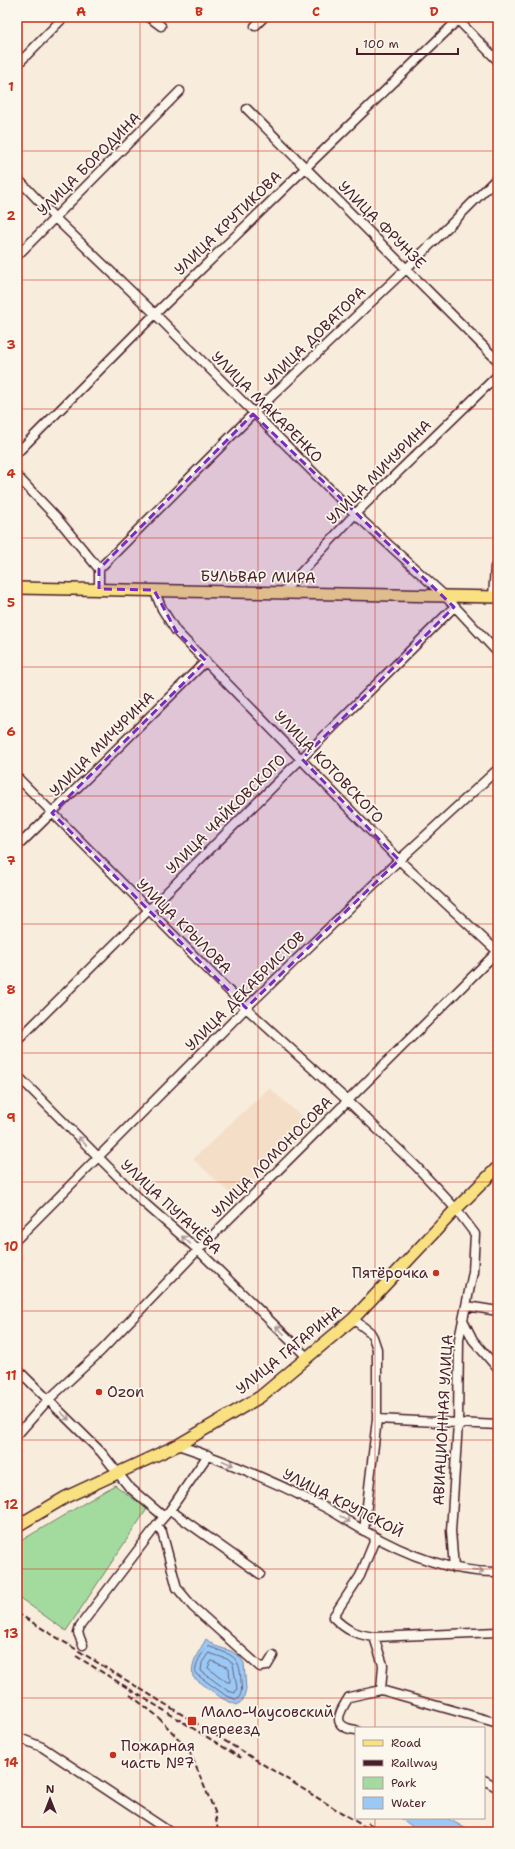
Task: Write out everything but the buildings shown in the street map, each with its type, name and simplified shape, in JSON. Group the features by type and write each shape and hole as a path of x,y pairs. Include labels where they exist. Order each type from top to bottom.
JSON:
{"main road":[{"name":"БУЛЬВАР МИРА","path":"17,588 496,597"},
{"name":"УЛИЦА ГАГАРИНА","path":"17,1526 66,1497 178,1445 260,1397 353,1319 456,1209 498,1167"}],"street":[{"path":"17,65 64,17"},
{"path":"149,17 161,26"},
{"path":"255,26 264,17"},
{"path":"458,18 498,61"},
{"name":"УЛИЦА КРУТИКОВА","path":"17,453 155,314 458,18"},
{"name":"УЛИЦА БОРОДИНА","path":"17,256 180,91"},
{"name":"УЛИЦА ФРУНЗЕ","path":"246,109 498,361"},
{"name":"УЛИЦА ДОВАТОРА","path":"99,569 254,414 406,269 498,177"},
{"name":"УЛИЦА МАКАРЕНКО","path":"17,178 55,218 155,314 355,514 445,596 498,653"},
{"name":"УЛИЦА МИЧУРИНА","path":"283,592 355,514 498,375"},
{"path":"17,476 57,518 99,569 99,589"},
{"path":"496,597 495,567 498,564"},
{"name":"УЛИЦА КОТОВСКОГО","path":"154,590 162,609 176,631 206,660 399,860 498,952"},
{"name":"УЛИЦА ЧАЙКОВСКОГО","path":"17,1041 454,607"},
{"name":"УЛИЦА МИЧУРИНА","path":"17,848 206,660"},
{"name":"УЛИЦА ДЕКАБРИСТОВ","path":"17,1239 99,1158 246,1008 399,860 498,768"},
{"name":"УЛИЦА КРЫЛОВА","path":"17,777 246,1008 348,1101 416,1166 456,1209"},
{"name":"УЛИЦА ЛОМОНОСОВА","path":"17,1434 48,1400 101,1351 198,1250 498,952"},
{"name":"УЛИЦА ПУГАЧЁВА","path":"17,1075 142,1200 198,1250 308,1358"},
{"name":"АВИАЦИОННАЯ УЛИЦА","path":"454,1568 452,1531 458,1423 459,1338 473,1272 475,1234 456,1209"},
{"path":"467,1306 498,1311"},
{"path":"353,1319 370,1332 376,1343 377,1419 364,1531"},
{"path":"463,1320 473,1340 498,1369"},
{"path":"17,1369 96,1447 129,1488 163,1516"},
{"path":"377,1419 489,1426 498,1425"},
{"name":"УЛИЦА КРУПСКОЙ","path":"178,1445 208,1455 272,1482 320,1505 376,1537 437,1564 454,1568 498,1572"},
{"path":"84,1645 78,1633 80,1626 163,1516 170,1510 208,1455"},
{"path":"170,1510 260,1574"},
{"path":"157,1524 162,1532 177,1588 193,1607 260,1666 267,1666 273,1656"},
{"path":"376,1537 360,1576 333,1617 345,1628 362,1635 374,1637 498,1632"},
{"path":"374,1637 383,1665 382,1690"},
{"path":"355,1730 345,1729 342,1727 339,1721 342,1707 349,1697 382,1690 498,1723"},
{"path":"17,1737 42,1747 170,1832"},
{"path":"485,1781 498,1788"}],"highlighted area":[{"path":"253,414 454,607 302,759 399,860 246,1008 52,813 206,661 176,631 154,590 99,589 99,569"}],"shaded area":[{"path":"269,1088 313,1126 235,1198 193,1159"}],"green space":[{"path":"115,1485 147,1509 66,1631 17,1596 17,1543"}],"water":[{"path":"206,1639 215,1646 231,1651 240,1657 244,1663 246,1689 243,1700 237,1705 223,1699 193,1677 192,1672 194,1662"},
{"path":"402,1819 449,1819 472,1832 419,1832"}],"railway":[{"path":"17,1613 373,1832"},
{"path":"76,1656 241,1758"},
{"path":"130,1695 156,1715 189,1750 215,1812 218,1832"},
{"path":"368,1823 383,1832"}],"place":[{"name":"Пятёрочка","path":"436,1273"},
{"name":"Ozon","path":"99,1392"},
{"name":"Мало-Чаусовский переезд","path":"192,1721"},
{"name":"Пожарная часть №7","path":"113,1755"}]}
